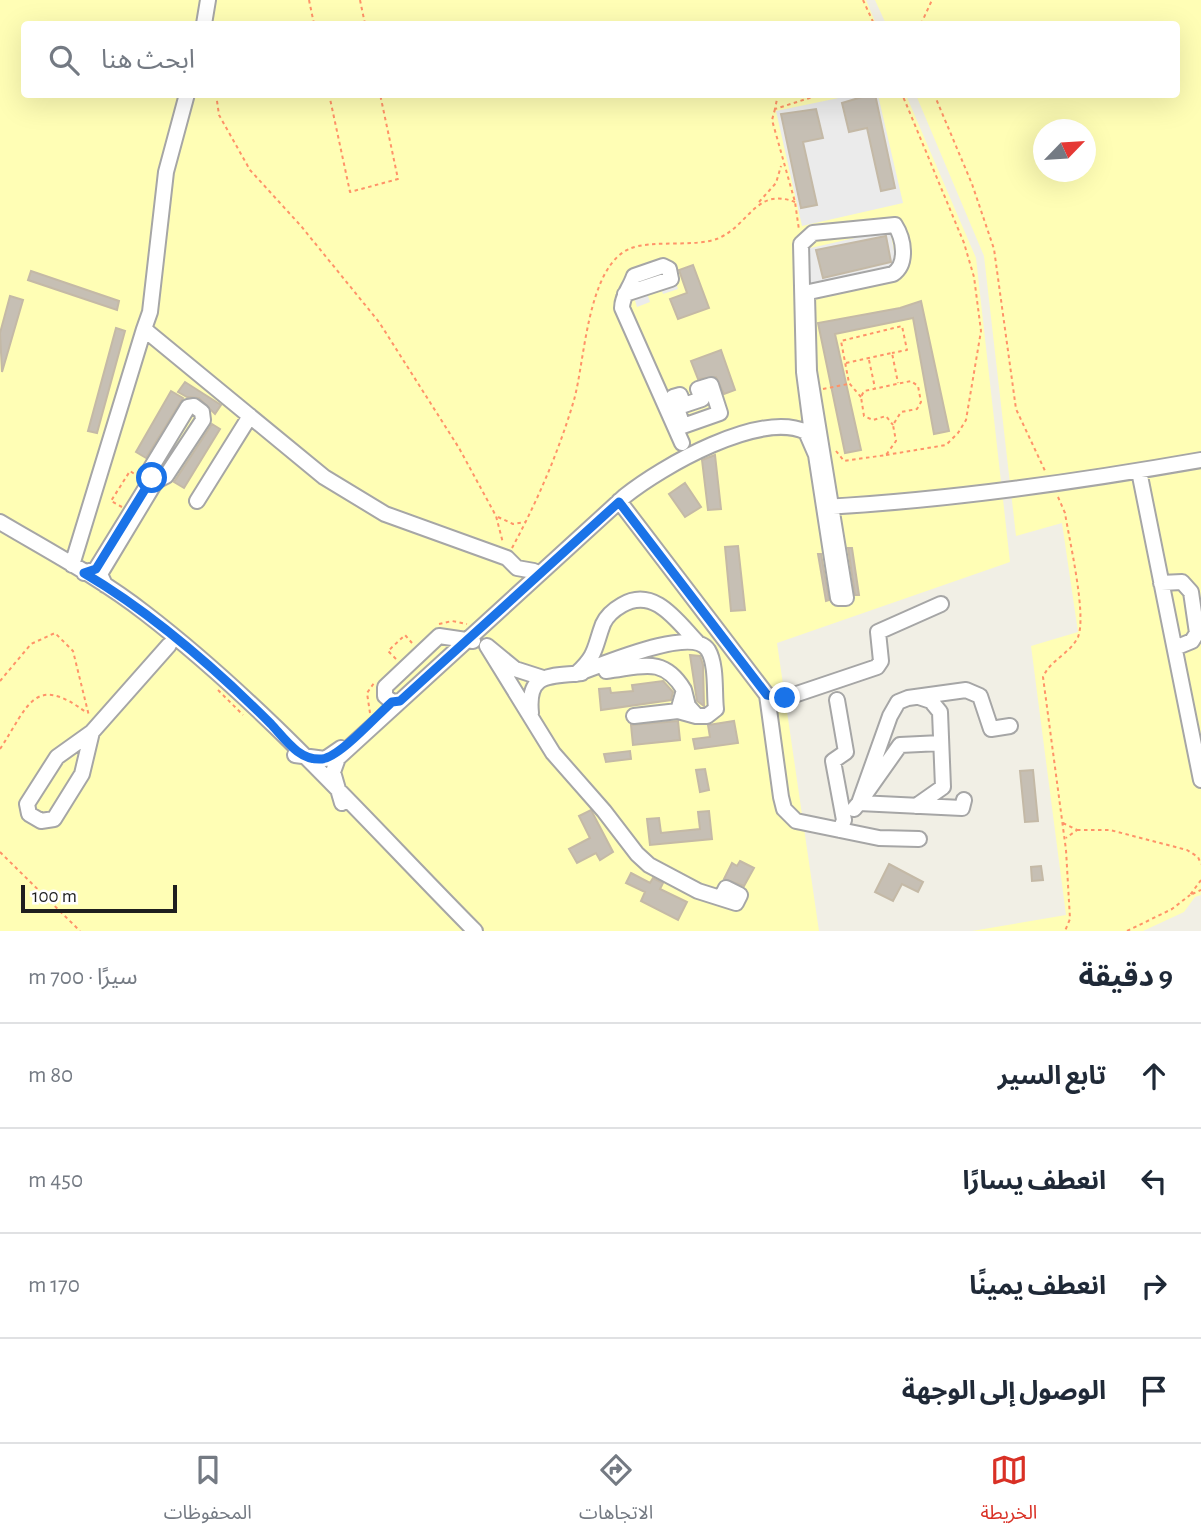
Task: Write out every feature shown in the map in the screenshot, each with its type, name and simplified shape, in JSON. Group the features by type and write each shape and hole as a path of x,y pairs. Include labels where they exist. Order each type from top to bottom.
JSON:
{"lane":[{"path":"204,21 208,0"},
{"path":"78,569 149,312 166,172 186,98"},
{"path":"809,396 809,292 893,274 902,268 904,261 895,225 813,233 804,238 801,244 809,396 813,441 828,507 838,598 846,598 809,396"},
{"path":"625,294 622,308 684,449"},
{"path":"144,329 324,477 385,514 506,558 517,568 534,572"},
{"path":"469,931 341,798 332,772 338,758 534,572 650,470 708,438 796,415 809,396"},
{"path":"78,569 96,569 152,478 151,468 188,408 194,406 202,412 203,419 166,476 156,481 100,574 105,585"},
{"path":"197,501 250,416"},
{"path":"701,420 708,438"},
{"path":"464,640 653,474 706,446 730,439 795,426 806,432 813,441"},
{"path":"828,507 939,500 1052,486 1201,460"},
{"path":"1139,471 1199,759 1201,780"},
{"path":"619,502 767,695 784,810 796,821 842,825 879,838 919,839"},
{"path":"2,529 105,585 178,640 259,712 298,755 475,931"},
{"path":"2,529 102,589 171,642 298,755 314,759 333,755 396,702"},
{"path":"1161,583 1182,582 1191,592 1197,634 1192,641 1175,648"},
{"path":"576,674 593,658 604,622 613,611 635,599 649,600 663,606 708,649 716,709 708,716 678,711 634,716"},
{"path":"767,695 785,698 877,667 881,661 878,632 941,604"},
{"path":"490,619 487,646 553,753 649,865 698,891 721,898"},
{"path":"464,640 487,646 515,669 543,678 658,665 676,677 684,690 688,706 697,716"},
{"path":"92,732 82,774 54,819 41,821 29,814 27,804 57,757 92,732 171,642"},
{"path":"576,674 669,643 698,642"},
{"path":"531,718 529,695 533,685 543,678"},
{"path":"678,711 684,690"},
{"path":"859,803 890,716 898,702 966,690 980,696 991,729 1010,726"},
{"path":"916,806 943,787 940,712 931,701 919,697"},
{"path":"837,700 846,752 833,761 842,825"},
{"path":"842,825 900,745 941,743"},
{"path":"859,803 962,808 964,800"}],"path":[{"path":"309,0 313,21"},
{"path":"360,0 364,21"},
{"path":"863,0 872,21"},
{"path":"922,21 932,0"},
{"path":"217,98 219,115 250,170 301,226 379,322 459,449 496,516 506,558"},
{"path":"330,98 350,192 398,179 381,98"},
{"path":"777,98 772,120 782,164 795,202 801,244"},
{"path":"775,108 816,98"},
{"path":"844,461 946,445 965,420 981,331 974,276 964,243 904,98"},
{"path":"936,98 972,184 994,249 1016,409 1065,513 1082,624 1072,646 1049,664 1043,677 1065,838 1070,919 1065,931"},
{"path":"506,558 526,522 574,399 587,332 600,285 611,266 629,249 718,239 737,226 776,183 782,164"},
{"path":"756,206 781,197 795,202"},
{"path":"846,363 907,350 902,326 841,341 849,383 861,397 864,416 873,420 886,416 893,425 896,442 886,455"},
{"path":"892,353 899,384"},
{"path":"868,359 875,389"},
{"path":"861,397 864,391 911,381 918,386 921,402 917,409 901,412 893,425"},
{"path":"809,396 849,383"},
{"path":"496,516 513,524 526,522"},
{"path":"432,630 440,622 452,621 472,625"},
{"path":"0,681 31,644 55,633 73,651 92,732"},
{"path":"398,662 388,651 405,635 415,646"},
{"path":"371,715 367,693 381,677"},
{"path":"0,749 31,701 49,693 64,695 89,715"},
{"path":"1063,822 1077,831"},
{"path":"1065,838 1077,831 1110,830 1187,850 1198,857 1201,864"},
{"path":"1,852 80,931"},
{"path":"1190,895 1201,880"},
{"path":"1127,931 1172,909 1201,890"}],"sand":[{"path":"0,0 866,0 875,21 21,21 21,98 907,98 976,258 1010,562 777,643 819,931 0,931"},
{"path":"875,0 1201,0 1201,895 1195,897 1184,912 1143,931 972,931 1066,915 1031,646 1078,632 1062,523 1016,536 984,256 917,98 1180,98 1180,21 885,21"}],"shaded area":[{"path":"839,98 879,98 903,203 802,226 776,111"},
{"path":"890,230 897,267 808,287 806,249"},
{"path":"669,261 678,289 663,294 660,285 646,290 650,302 637,307 627,275"}],"building":[{"path":"859,98 876,98 895,188 881,191 867,128 849,132 842,103"},
{"path":"816,109 823,138 803,142 817,205 801,208 781,114"},
{"path":"886,236 891,262 823,278 816,250"},
{"path":"693,265 709,308 678,319 670,299 687,293 679,270"},
{"path":"31,271 119,301 117,310 28,280"},
{"path":"10,296 23,300 2,372 0,333"},
{"path":"921,301 949,431 934,434 913,318 835,334 861,450 845,453 818,323 900,308"},
{"path":"116,328 125,331 97,433 88,431"},
{"path":"721,350 735,390 724,394 716,377 698,379 691,361"},
{"path":"185,382 221,405 215,414 199,398 187,397 178,392"},
{"path":"171,391 183,398 146,458 136,452"},
{"path":"212,424 220,429 184,488 174,482"},
{"path":"715,455 721,509 708,510 702,460"},
{"path":"685,483 701,507 685,517 669,494"},
{"path":"738,546 745,610 731,611 725,547"},
{"path":"848,548 852,548 859,595 855,595"},
{"path":"818,554 821,554 829,600 826,601"},
{"path":"690,655 700,656 703,665 704,706 697,701"},
{"path":"663,681 673,692 671,700 601,710 599,689 610,688 611,693 633,691 632,685"},
{"path":"678,721 680,740 633,745 631,725"},
{"path":"734,721 738,743 695,749 693,739 710,737 708,725"},
{"path":"630,751 631,759 606,762 604,754"},
{"path":"705,769 709,790 700,792 696,770"},
{"path":"1033,770 1038,821 1025,822 1020,771"},
{"path":"591,810 613,852 600,860 596,853 577,863 569,849 590,838 579,816"},
{"path":"709,811 712,839 650,845 647,819 659,818 661,833 700,829 698,812"},
{"path":"740,861 754,868 744,886 724,879 732,863 737,866"},
{"path":"889,864 923,882 918,892 902,884 893,901 875,892"},
{"path":"1041,866 1043,880 1032,881 1031,867"},
{"path":"631,873 650,883 653,878 663,883 660,889 687,902 678,920 641,901 645,892 626,883"}],"route":[{"path":"152,478 96,569 84,573 143,612 178,640 259,712 302,756 325,759 333,755 392,702 400,701 619,502 767,695 785,698"}]}
